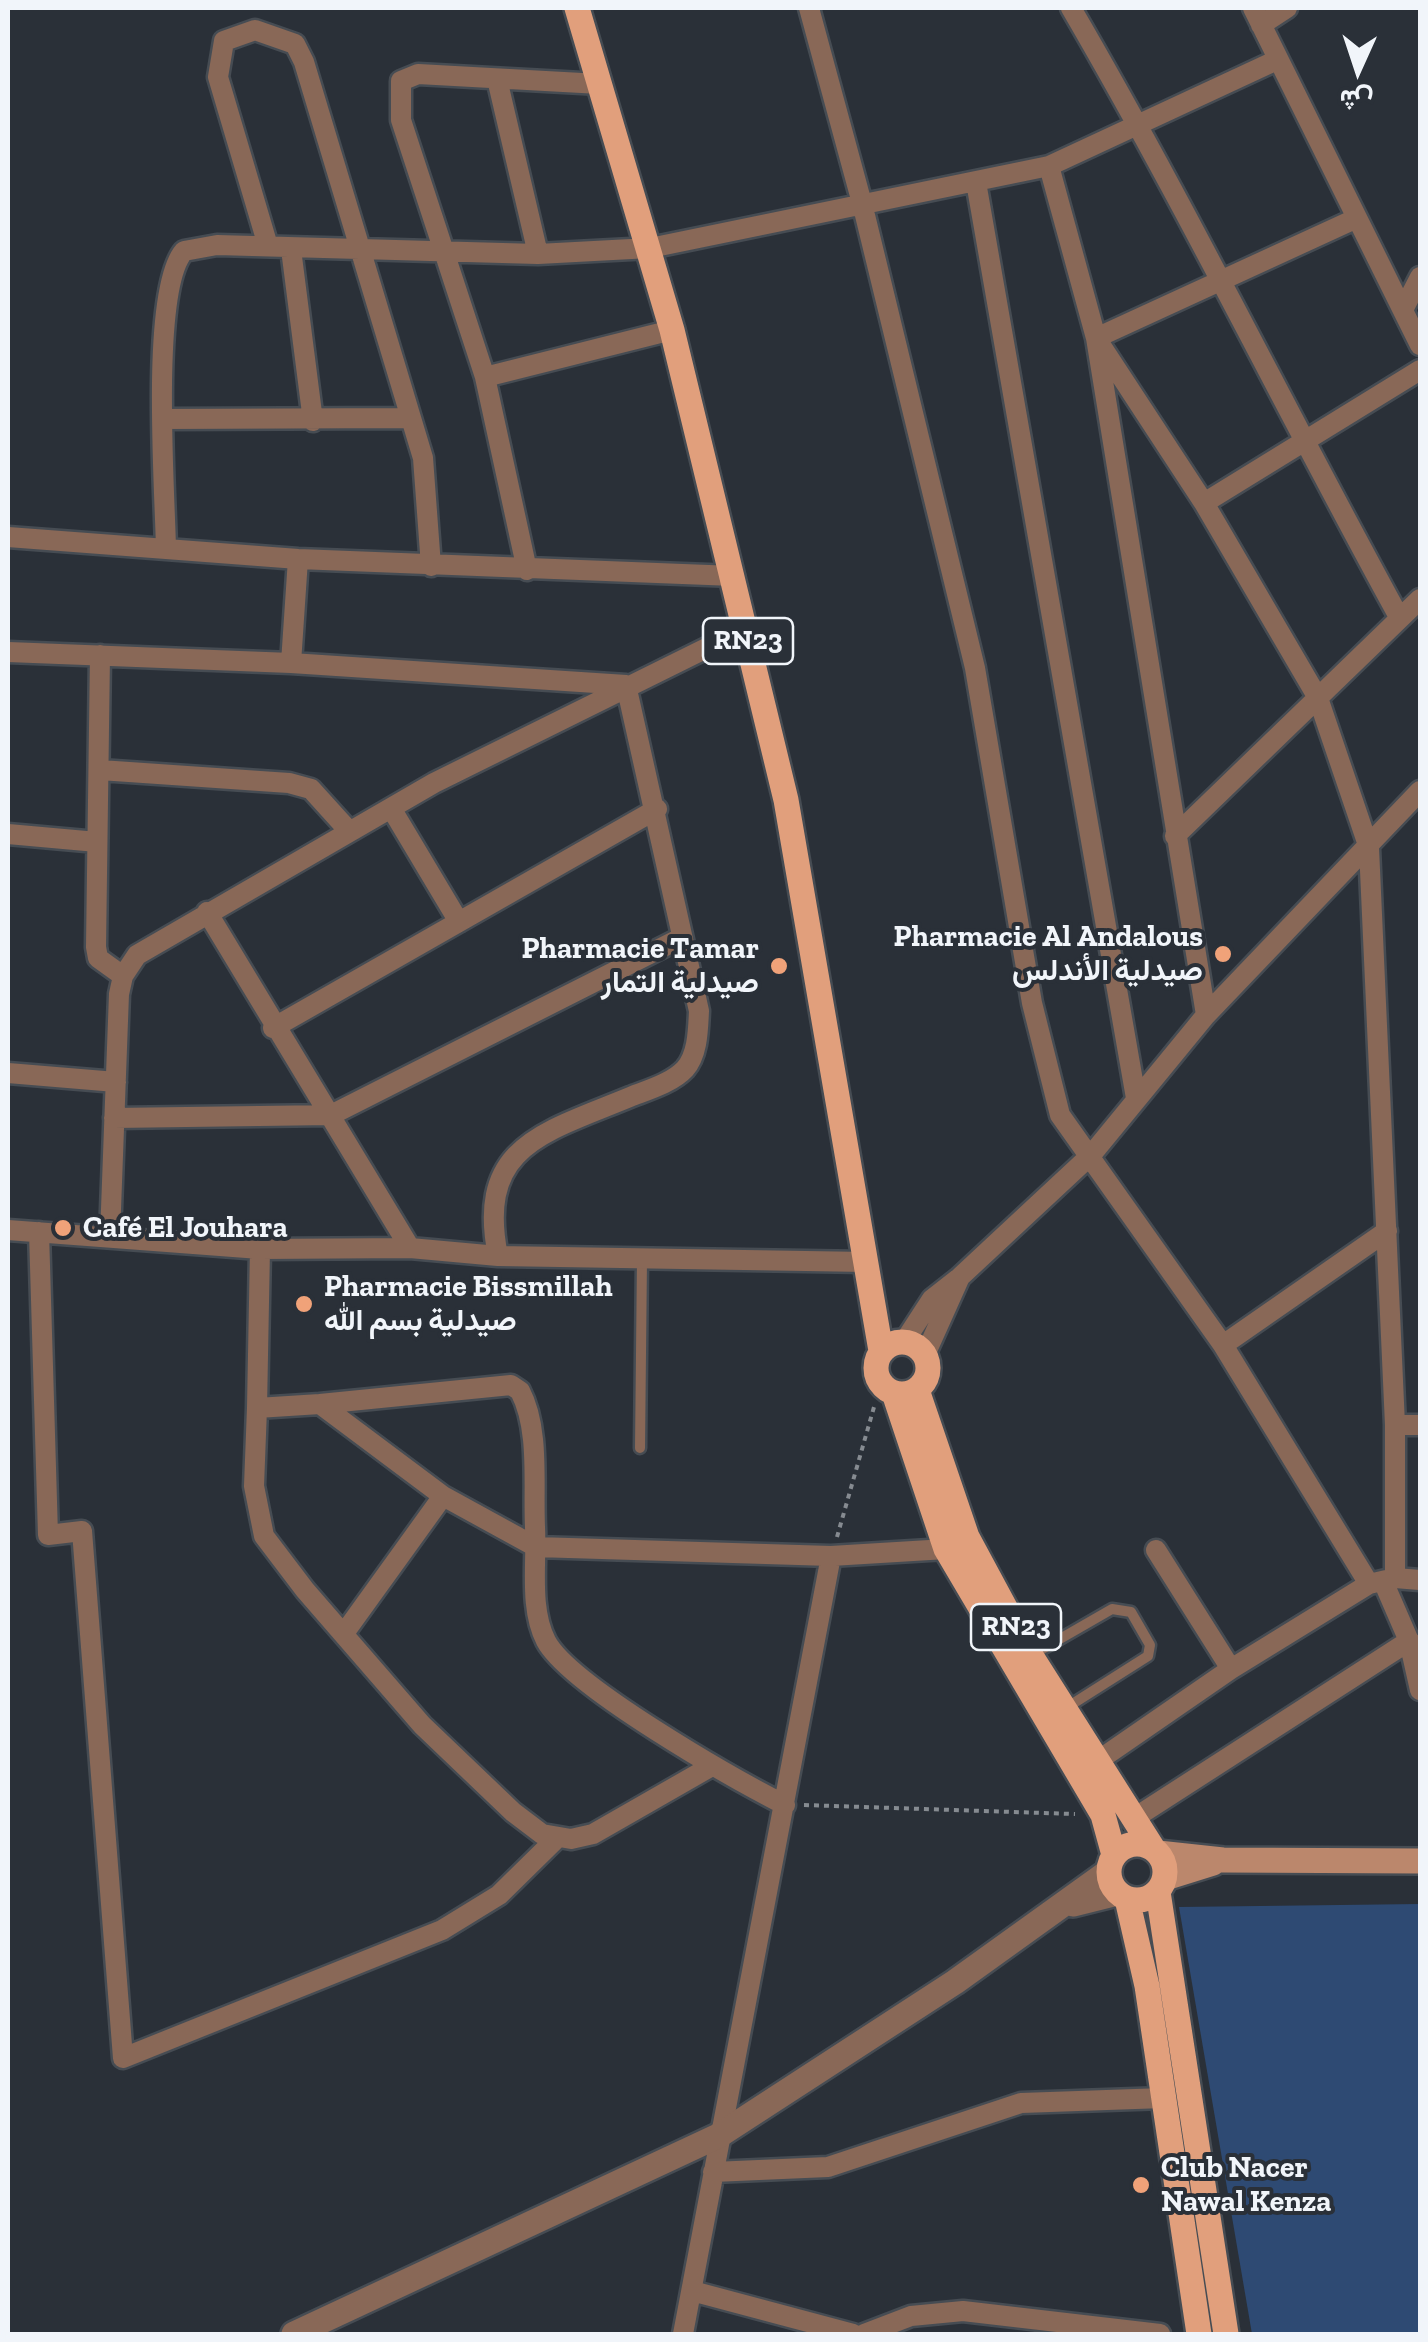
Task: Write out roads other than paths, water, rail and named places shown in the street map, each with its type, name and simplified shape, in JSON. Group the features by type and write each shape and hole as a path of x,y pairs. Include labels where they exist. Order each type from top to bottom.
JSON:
{"main road":[{"name":"RN23","path":"577,8 672,330 786,800 870,1274 888,1306 902,1348 875,1368 897,1389 957,1516 1032,1656 1155,1850 1226,2334"},
{"path":"897,1389 927,1378 902,1348"},
{"name":"RN23","path":"897,1389 946,1549 1103,1815 1116,1880 1147,1986 1199,2334"},
{"path":"1222,1860 1162,1885 1143,1900 1116,1880 1127,1845 1222,1860 1420,1861"}],"street":[{"path":"809,8 864,207 974,668 1046,1065 1060,1114 1092,1154 1383,1581 1414,1645 1420,1690"},
{"path":"1071,8 1139,124 1304,445 1399,617"},
{"path":"1287,8 1257,16 1420,344"},
{"path":"268,246 218,77 224,41 254,30 296,44 362,252 428,482 431,566"},
{"path":"166,549 163,419 167,305 171,271 184,251 217,245 538,254 650,248 1049,166 1278,60"},
{"path":"527,570 485,377 401,120 398,90 401,81 418,74 600,84"},
{"path":"497,79 538,254"},
{"path":"1049,166 1096,338 1206,1015"},
{"path":"976,182 1136,1098"},
{"path":"1096,338 1355,219"},
{"path":"291,248 313,421"},
{"path":"1403,310 1420,276"},
{"path":"485,377 672,330"},
{"path":"1096,338 1204,503 1318,698 1369,848 1398,1502 1383,1581"},
{"path":"1204,503 1304,445 1420,370"},
{"path":"163,419 408,418"},
{"path":"8,537 298,560 734,576"},
{"path":"291,663 298,560"},
{"path":"1176,836 1420,599"},
{"path":"110,1236 123,976 136,955 391,808 626,685 746,629"},
{"path":"8,652 291,663 626,685"},
{"path":"100,654 96,946 98,958 123,976"},
{"path":"498,1256 494,1202 505,1162 537,1141 658,1086 686,1068 698,1040 699,1010 657,809 626,685"},
{"path":"100,770 289,783 311,789 350,831"},
{"path":"902,1348 960,1277 1092,1154 1206,1015 1420,791"},
{"path":"391,808 459,922"},
{"path":"273,1028 657,809"},
{"path":"8,834 98,842"},
{"path":"207,912 273,1028 331,1114 410,1248"},
{"path":"114,1118 331,1114 681,938"},
{"path":"8,1072 116,1082"},
{"path":"8,1230 260,1249 410,1248 498,1256 642,1259 870,1274"},
{"path":"1223,1345 1388,1231"},
{"path":"39,1232 48,1534 82,1531 123,2058 442,1930 499,1895 558,1837"},
{"path":"260,1249 254,1486 264,1536 422,1725 513,1812 542,1834 558,1837 592,1834 710,1767"},
{"path":"257,1408 511,1386 520,1390 530,1422 538,1618 557,1656 710,1767 784,1805"},
{"path":"320,1404 444,1496 536,1547 831,1556 946,1549"},
{"path":"1395,1425 1420,1425"},
{"path":"345,1632 444,1496"},
{"path":"1398,1502 1420,1502"},
{"path":"1156,1550 1231,1669"},
{"path":"683,2334 831,1556"},
{"path":"1099,1760 1231,1669 1383,1581 1420,1580"},
{"path":"1136,1817 1414,1645"},
{"path":"294,2334 718,2136 1063,1907 1116,1880"},
{"path":"713,2172 828,2167 1021,2103 1164,2098"},
{"path":"692,2292 853,2334"},
{"path":"864,2334 938,2311 1160,2334"}],"lane":[{"path":"640,1448 642,1259"},
{"path":"1032,1656 1112,1609 1132,1612 1150,1645 1148,1656 1066,1708"}],"place":[{"name":"Pharmacie Al Andalous صيدلية الأندلس","path":"1223,954"},
{"name":"Pharmacie Tamar صيدلية التمار","path":"779,966"},
{"name":"Café El Jouhara","path":"63,1228"},
{"name":"Pharmacie Bissmillah صيدلية بسم الله","path":"304,1304"},
{"name":"Club Nacer Nawal Kenza","path":"1141,2185"}]}
